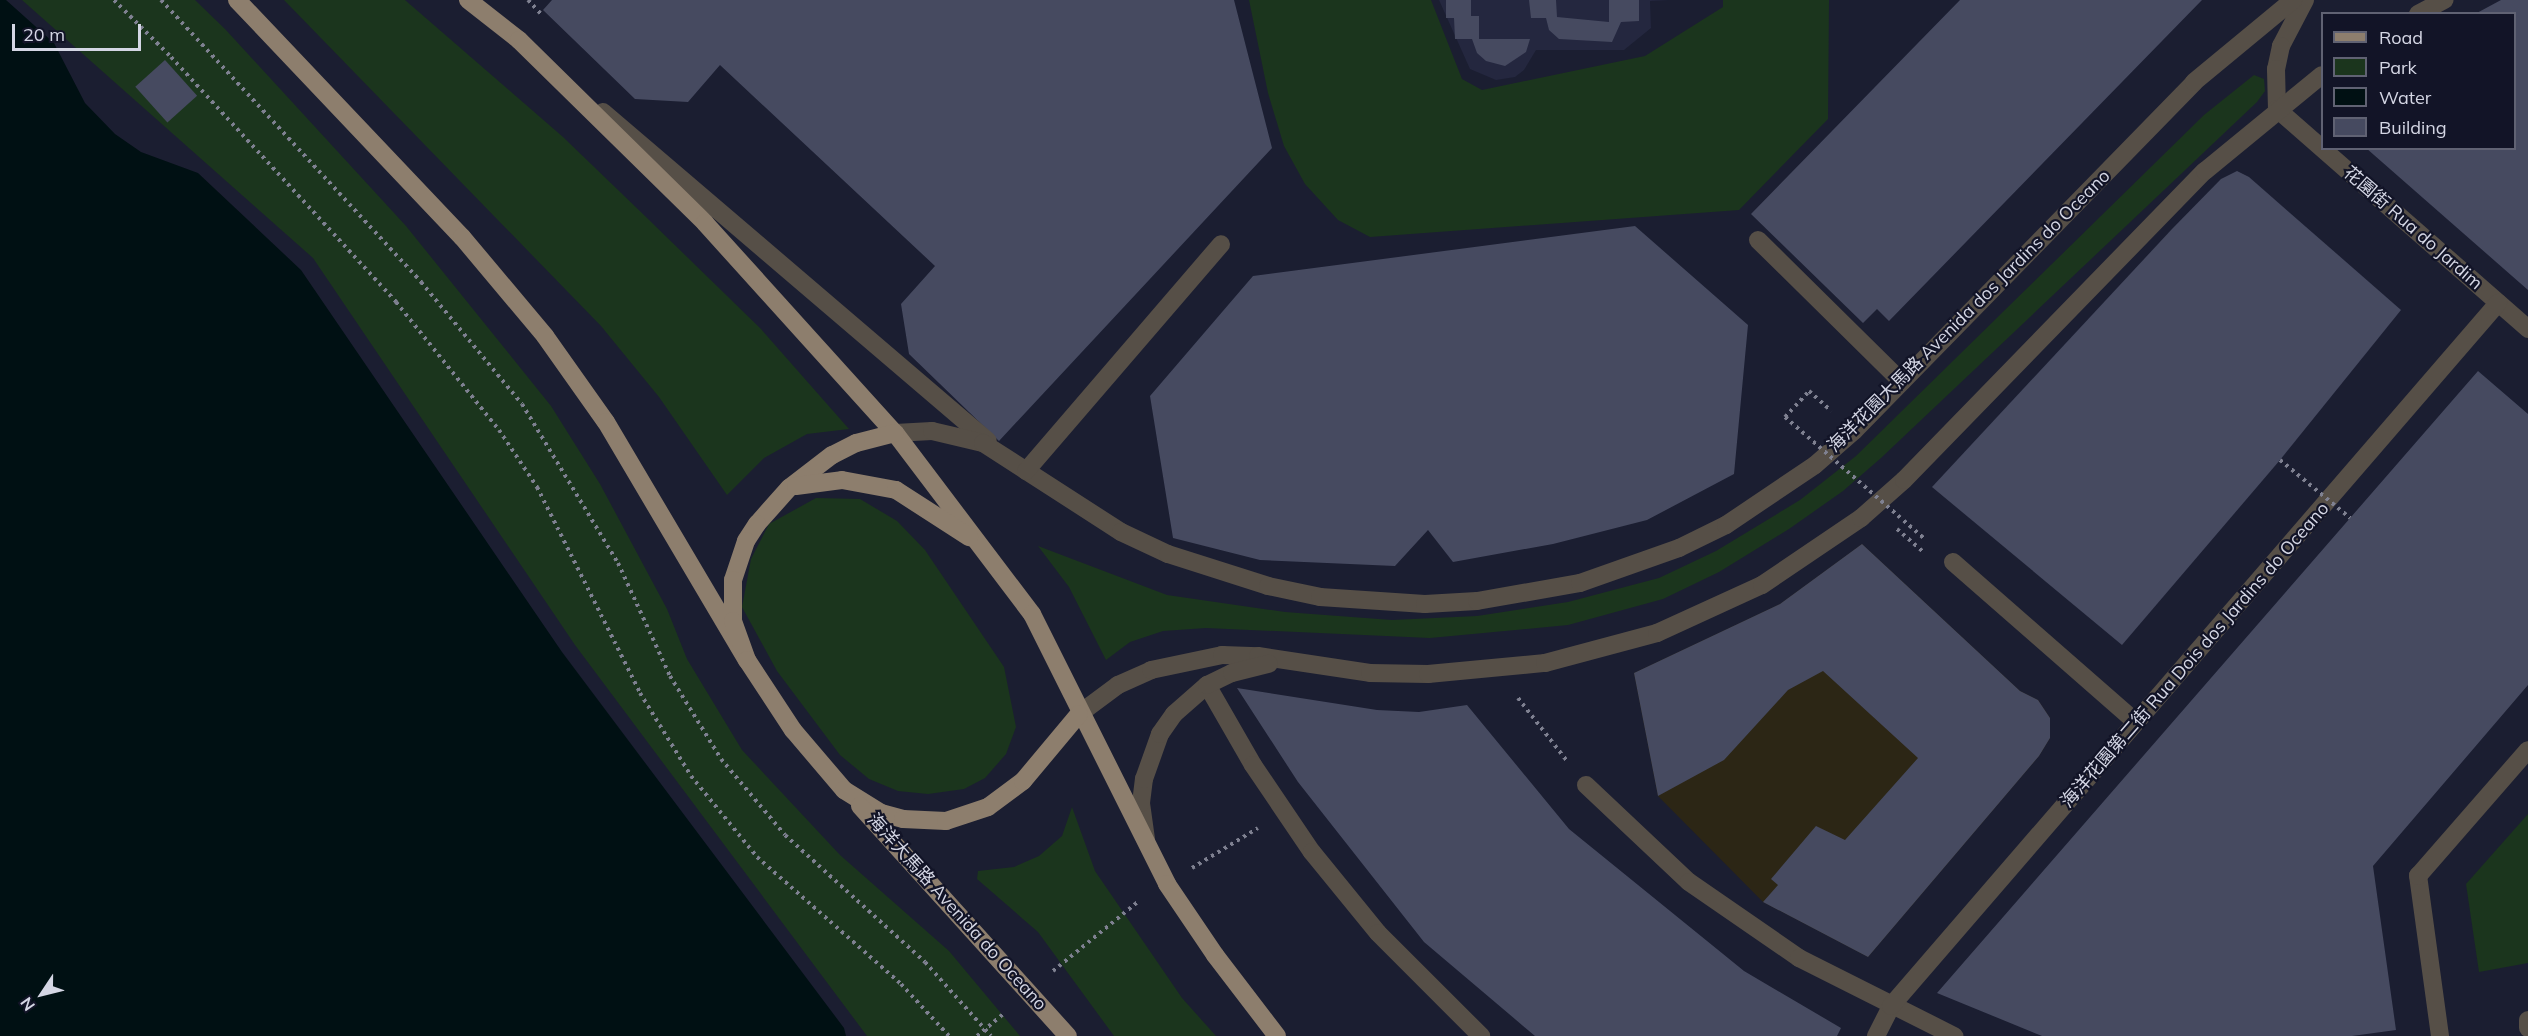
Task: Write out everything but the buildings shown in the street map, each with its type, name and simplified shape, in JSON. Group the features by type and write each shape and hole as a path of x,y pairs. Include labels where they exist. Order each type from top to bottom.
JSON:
{"main road":[{"path":"237,0 462,237 545,336 606,422 747,660"},
{"path":"468,0 519,40 705,223 895,433 1032,614 1078,714 1167,884 1215,956 1277,1036"},
{"path":"747,660 733,621 733,580 746,541 789,488 856,442 895,433"},
{"path":"789,488 842,480 896,490 981,545"},
{"name":"海洋大馬路 Avenida do Oceano","path":"747,660 793,730 844,790 1068,1036"},
{"path":"844,790 881,813 903,819 946,821 968,815 1007,796 1023,781 1078,714"}],"street":[{"name":"海洋花園大馬路 Avenida dos Jardins do Oceano","path":"895,433 932,431 958,435 1005,456 1121,532 1228,575 1268,586 1362,601 1477,601 1529,594 1600,577 1679,548 1726,525 1815,465 1902,382 2194,82 2293,0"},
{"path":"2277,109 2276,69 2281,46 2305,0"},
{"path":"2422,12 2444,0"},
{"path":"519,40 1005,456"},
{"path":"1078,714 1118,685 1151,670 1186,660 1222,655 1258,656 1304,664 1405,674 1495,669 1601,650 1710,611 1813,554 1904,480 2205,171 2277,109 2321,76"},
{"name":"花園街 Rua do Jardim","path":"2277,109 2321,148"},
{"name":"花園街 Rua do Jardim","path":"2324,150 2528,329"},
{"path":"1758,240 1902,382"},
{"path":"1026,471 1221,244"},
{"name":"海洋花園第二街 Rua Dois dos Jardins do Oceano","path":"1876,1036 1891,1006 2498,303"},
{"path":"1953,562 2136,722"},
{"path":"1149,851 1141,803 1150,756 1174,714 1207,685 1255,666 1304,664"},
{"path":"1207,685 1285,812 1377,933 1481,1036"},
{"path":"2440,1036 2418,876 2528,750"},
{"path":"1586,785 1689,882 1799,958 1954,1036"},
{"path":"2528,1020 2528,1028"}],"path":[{"path":"114,0 171,57 396,302 499,429 537,487 640,693 691,776 757,857 901,984 949,1036"},
{"path":"161,0 421,282 522,404 618,564 670,676 721,759 785,835 925,962 991,1036"},
{"path":"1809,390 1785,417 1926,540"},
{"path":"2280,460 2350,518"},
{"path":"1872,508 1945,571 1953,562"},
{"path":"1495,669 1586,785"},
{"path":"1122,911 1285,812"}],"shaded area":[{"path":"1439,0 1669,0 1650,1 1651,28 1624,50 1536,50 1524,70 1515,77 1496,80 1470,69"},
{"path":"1862,544 2020,691 2038,700 2050,718 2050,738 2039,756 1868,957 1763,902 1658,796 1634,673 1780,604"}],"green space":[{"path":"22,0 195,0 225,29 406,226 551,406 600,484 667,609 687,659 742,750 840,855 949,951 1020,1036 867,1036 575,645 313,258"},
{"path":"284,0 405,0 563,137 645,216 761,329 849,429 807,434 764,458 727,495 659,397 601,326"},
{"path":"1249,0 1431,0 1462,79 1482,90 1645,56 1723,7 1723,0 1829,0 1828,119 1739,210 1370,237 1338,220 1305,184 1284,146 1268,93"},
{"path":"2254,75 2264,79 2265,91 2257,102 1881,458 1843,491 1789,529 1719,572 1663,599 1568,625 1430,638 1206,628 1163,631 1130,642 1106,660 1069,587 1038,546 1167,595 1285,612 1392,620 1477,616 1568,602 1659,578 1716,551 1800,500 1856,456 2204,115"},
{"path":"816,498 860,499 897,521 925,550 1004,667 1016,727 1006,754 985,778 964,789 928,794 898,791 869,779 840,755 777,671 742,607 751,559 769,524"},
{"path":"1072,807 1095,871 1182,998 1216,1036 1114,1036 1038,932 977,879 978,871 1014,867 1039,856 1062,836"},
{"path":"2528,814 2528,963 2479,972 2466,884"}],"water":[{"path":"0,0 6,0 54,43 85,103 115,134 141,152 198,173 301,270 562,652 844,1028 846,1036 0,1036"}]}
